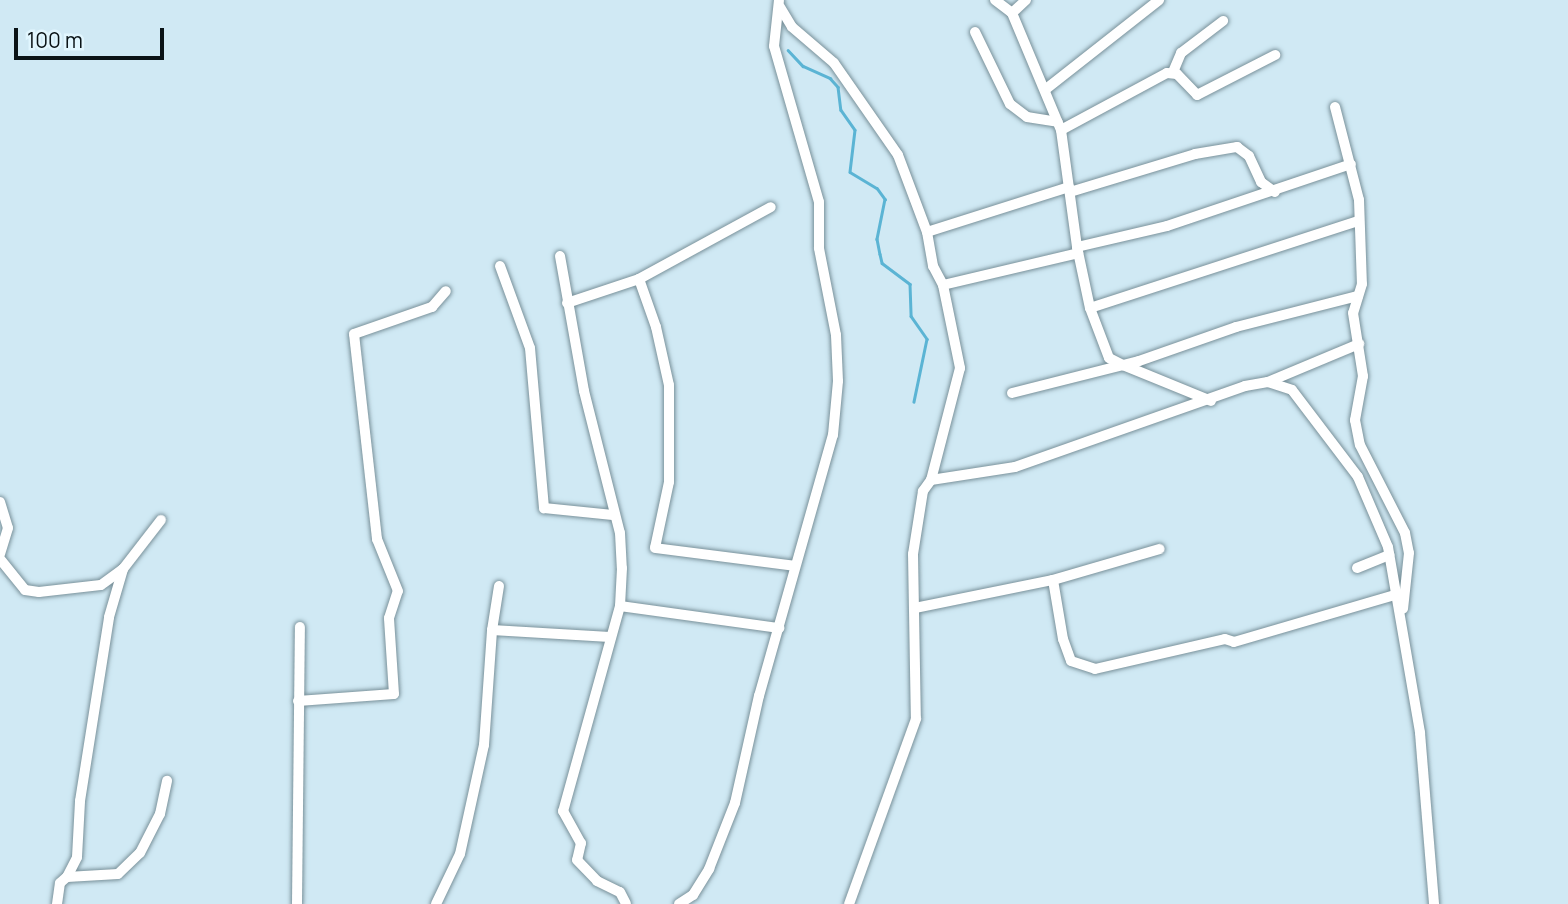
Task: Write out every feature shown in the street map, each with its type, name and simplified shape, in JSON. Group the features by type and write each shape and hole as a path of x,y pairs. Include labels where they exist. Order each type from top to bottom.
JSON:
{"street":[{"path":"779,4 789,0"},
{"path":"995,0 1012,13 1060,126 1077,250 1090,309 1104,353 1123,365 1211,401"},
{"path":"1012,13 1027,0"},
{"path":"1046,89 1159,0"},
{"path":"779,4 792,27 834,64 898,155 927,232 928,251 943,285 960,368 931,480 923,491 914,554 916,719 849,904"},
{"path":"679,904 693,895 718,851 735,803 795,566 833,435 838,381 836,335 819,248 818,202 773,39 779,4"},
{"path":"975,32 1010,104 1027,117 1060,126 1173,72 1181,53 1223,21"},
{"path":"1173,72 1197,95 1275,55"},
{"path":"1335,107 1359,200 1357,221 1362,284 1353,313 1363,376 1355,420 1360,445 1405,533 1409,554 1402,615"},
{"path":"927,232 1195,154 1237,147 1249,156 1261,183 1275,192"},
{"path":"943,285 1167,226 1275,192 1351,164"},
{"path":"567,303 639,279 771,207"},
{"path":"1090,309 1357,221"},
{"path":"560,256 567,303 613,515 620,533 620,606 563,811 581,843 577,860 597,881 620,892 626,904"},
{"path":"500,266 530,348 544,508 613,515"},
{"path":"639,279 656,327 669,385 669,482 655,548 795,566"},
{"path":"298,701 394,694 389,618 398,592 377,539 354,334 432,307 446,291"},
{"path":"1012,393 1123,365 1258,320 1358,296"},
{"path":"931,480 1014,467 1115,430 1211,401 1245,386 1268,383 1359,344"},
{"path":"1268,383 1292,390 1305,402 1344,455 1358,477 1390,555 1402,615 1410,691 1420,733 1434,904"},
{"path":"0,502 8,528 0,557 25,590 39,592 101,585 123,569 161,520"},
{"path":"915,608 1053,580 1160,549"},
{"path":"1357,568 1390,555"},
{"path":"57,904 60,883 67,877 77,857 80,801 101,654 123,569"},
{"path":"1053,580 1063,639 1072,661 1095,669 1225,639 1234,642 1398,594"},
{"path":"436,904 460,854 484,745 492,629 499,586"},
{"path":"620,606 779,628"},
{"path":"297,904 300,627"},
{"path":"492,629 610,638"},
{"path":"67,877 118,874 140,853 160,814 167,780"}],"waterway":[{"path":"788,50 803,66 830,78 838,87 841,110 855,130 850,172 877,188 885,199 877,239 882,263 910,284 911,316 927,339 914,402"}]}
